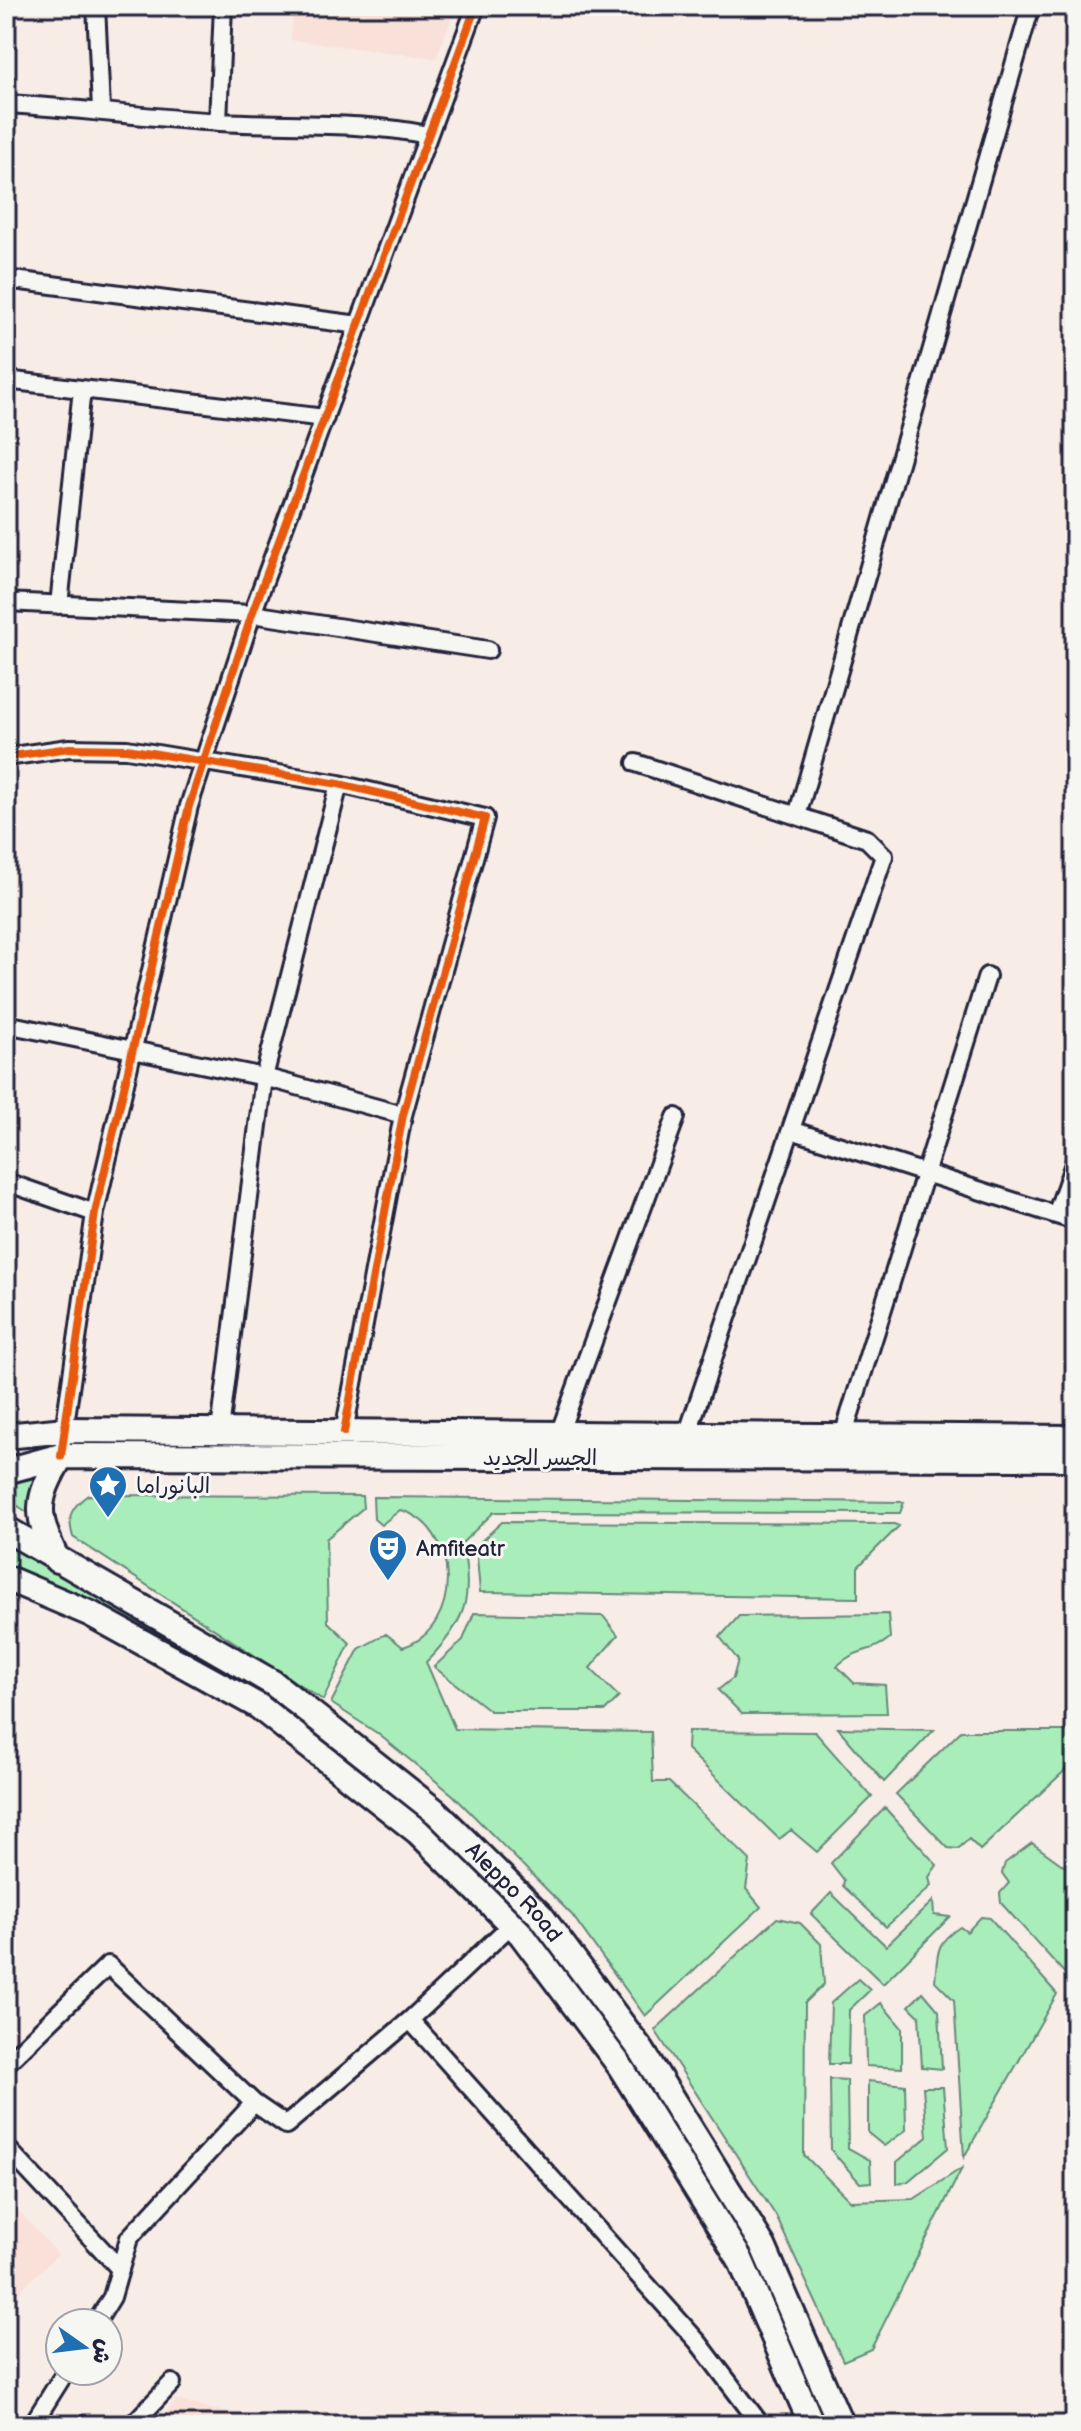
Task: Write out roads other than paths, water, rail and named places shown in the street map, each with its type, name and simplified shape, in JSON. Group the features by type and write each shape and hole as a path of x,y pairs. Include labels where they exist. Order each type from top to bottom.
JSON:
{"main road":[{"name":"الجسر الجديد","path":"6,1436 65,1430 1075,1438"},
{"name":"الجسر الجديد","path":"6,1471 61,1456 1075,1458"},
{"path":"57,1560 40,1523 39,1504 44,1486 61,1456"},
{"name":"Aleppo Road","path":"6,1529 273,1683 436,1812 541,1916 642,2051 763,2246 841,2425"},
{"name":"Aleppo Road","path":"6,1578 91,1614 258,1706 418,1832 512,1924 620,2066 740,2259 812,2425"}],"street":[{"path":"96,6 101,109"},
{"path":"218,122 223,6"},
{"path":"61,1456 95,1213 189,806 252,614 476,6"},
{"path":"797,816 1031,6"},
{"path":"6,104 101,109 218,122 392,128 428,135"},
{"path":"6,279 359,325"},
{"path":"6,380 325,418"},
{"path":"59,605 82,389"},
{"path":"6,602 252,614 488,650"},
{"path":"6,757 69,748 127,749 339,784 485,818 403,1115 344,1432"},
{"path":"636,763 867,839 884,856 687,1435"},
{"path":"220,1431 264,1077 339,784"},
{"path":"843,1436 987,976"},
{"path":"6,1024 264,1077 403,1115"},
{"path":"559,1434 676,1117"},
{"path":"791,1130 1075,1221"},
{"path":"1056,1215 1075,1161"},
{"path":"6,1182 95,1213"},
{"path":"6,2064 108,1965 254,2103 286,2125 410,2020 512,1924"},
{"path":"410,2020 698,2342 761,2425"},
{"path":"106,2307 112,2297 129,2238 254,2103"},
{"path":"6,2147 120,2269"},
{"path":"132,2425 172,2383"},
{"path":"32,2425 56,2387"}],"place":[{"name":"البانوراما","path":"108,1519"},
{"name":"Amfiteatr","path":"388,1582"}]}
